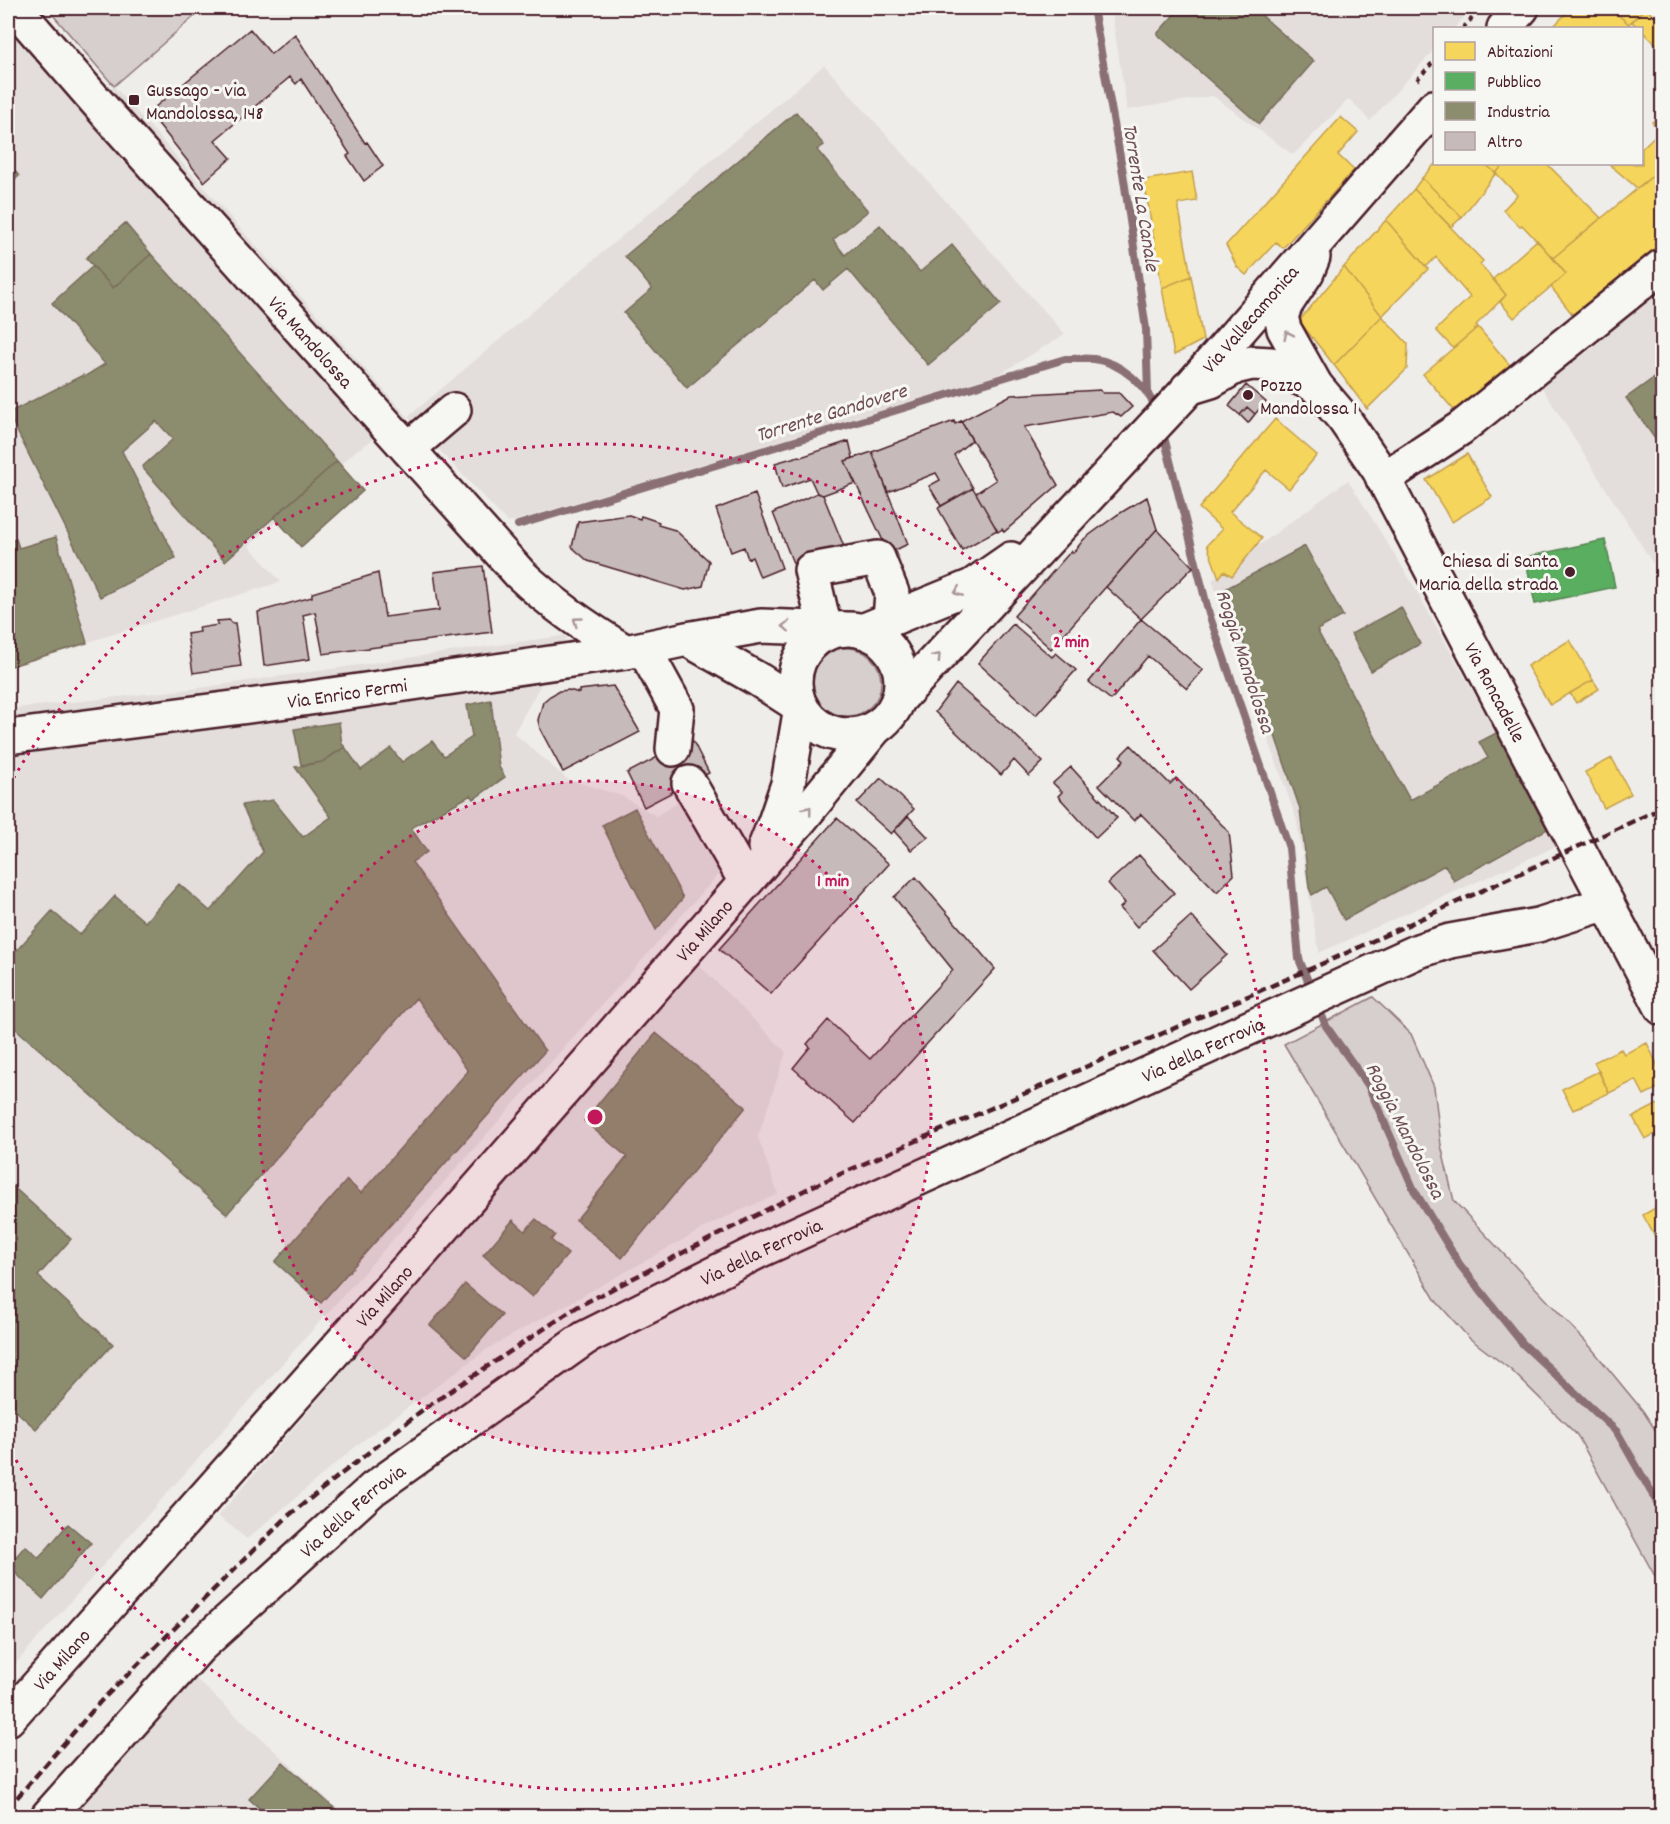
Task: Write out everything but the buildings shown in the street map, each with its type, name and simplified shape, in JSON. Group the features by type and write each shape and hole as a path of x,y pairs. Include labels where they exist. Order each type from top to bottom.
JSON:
{"main road":[{"name":"Via Mandolossa","path":"15,8 116,125 520,574 543,596 581,624 635,650"},
{"path":"1505,27 1522,8"},
{"name":"Via Vallecamonica","path":"898,700 1182,395 1433,108"},
{"name":"Via Roncadelle","path":"1322,236 1307,272 1286,304 1281,316 1284,329 1316,386 1363,444 1383,479 1662,1008"},
{"path":"1383,479 1461,428 1662,266"},
{"name":"Via Roncadelle","path":"1182,395 1235,367 1252,363 1271,364 1316,386"},
{"path":"418,460 454,410"},
{"name":"Via Vallecamonica","path":"855,627 972,586 1060,526"},
{"name":"Via Enrico Fermi","path":"8,737 303,699 635,650 761,626 855,627"},
{"path":"855,627 877,638 890,650 898,666 901,683 898,700 889,716 876,727 860,734 842,735 825,731 811,721 801,707 795,690 795,673 801,656 812,642 827,633 855,627"},
{"path":"687,639 801,707"},
{"path":"635,650 677,709 673,749"},
{"name":"Via Milano","path":"750,875 776,822 788,783 801,707"},
{"name":"Via Milano","path":"8,1719 410,1267 800,820 876,727"},
{"path":"689,783 750,875"},
{"name":"Via della Ferrovia","path":"48,1816 199,1647 373,1489 585,1338 761,1250 1418,951 1450,941 1538,925 1607,903"}],"path":[{"path":"1464,27 1482,8"}],"shaded area":[{"path":"47,8 204,8 114,86"},
{"path":"1111,8 1473,8 1455,27 1433,27 1433,51 1370,121 1349,99 1293,155 1213,96 1127,110"},
{"path":"8,24 83,114 114,86 408,417 357,450 249,546 281,582 8,667"},
{"path":"824,65 1065,334 1000,374 508,523 408,417"},
{"path":"1662,270 1662,578 1541,386 1600,342 1589,328"},
{"path":"1348,480 1411,581 1559,845 1319,953 1296,818 1212,580"},
{"path":"568,635 514,733 567,779 622,796 656,816 687,797 723,869 8,1672 8,709 199,688"},
{"path":"840,648 854,648 866,653 876,663 881,682 876,701 866,711 854,716 840,716 828,711 818,701 813,689 813,675 818,663 828,653"},
{"path":"696,962 786,1052 758,1137 778,1194 715,1222 487,1349 360,1443 247,1539 218,1516 630,1036"},
{"path":"1373,997 1411,1034 1434,1087 1441,1145 1454,1201 1588,1344 1643,1411 1662,1440 1662,1589 1577,1435 1511,1370 1469,1338 1436,1301 1284,1044"},
{"path":"195,1678 346,1816 74,1816"}],"waterway":[{"name":"Torrente La Canale","path":"1093,8 1123,173 1146,329 1148,393"},
{"name":"Torrente Gandovere","path":"518,525 1065,359 1094,359 1123,370 1140,384 1157,411"},
{"name":"Roggia Mandolossa","path":"1162,429 1209,614 1289,848 1299,959 1312,991"},
{"name":"Roggia Mandolossa","path":"1317,1003 1326,1026 1368,1085 1414,1190 1460,1265 1523,1344 1617,1432 1662,1511"}],"railway":[{"path":"8,1808 100,1702 288,1516 425,1408 577,1307 813,1186 1342,955 1662,808"}],"place":[{"name":"Gussago - via Mandolossa, 148","path":"134,100"},
{"name":"Pozzo Mandolossa 1","path":"1248,395"},
{"name":"Chiesa di Santa Maria della strada","path":"1570,572"}]}
